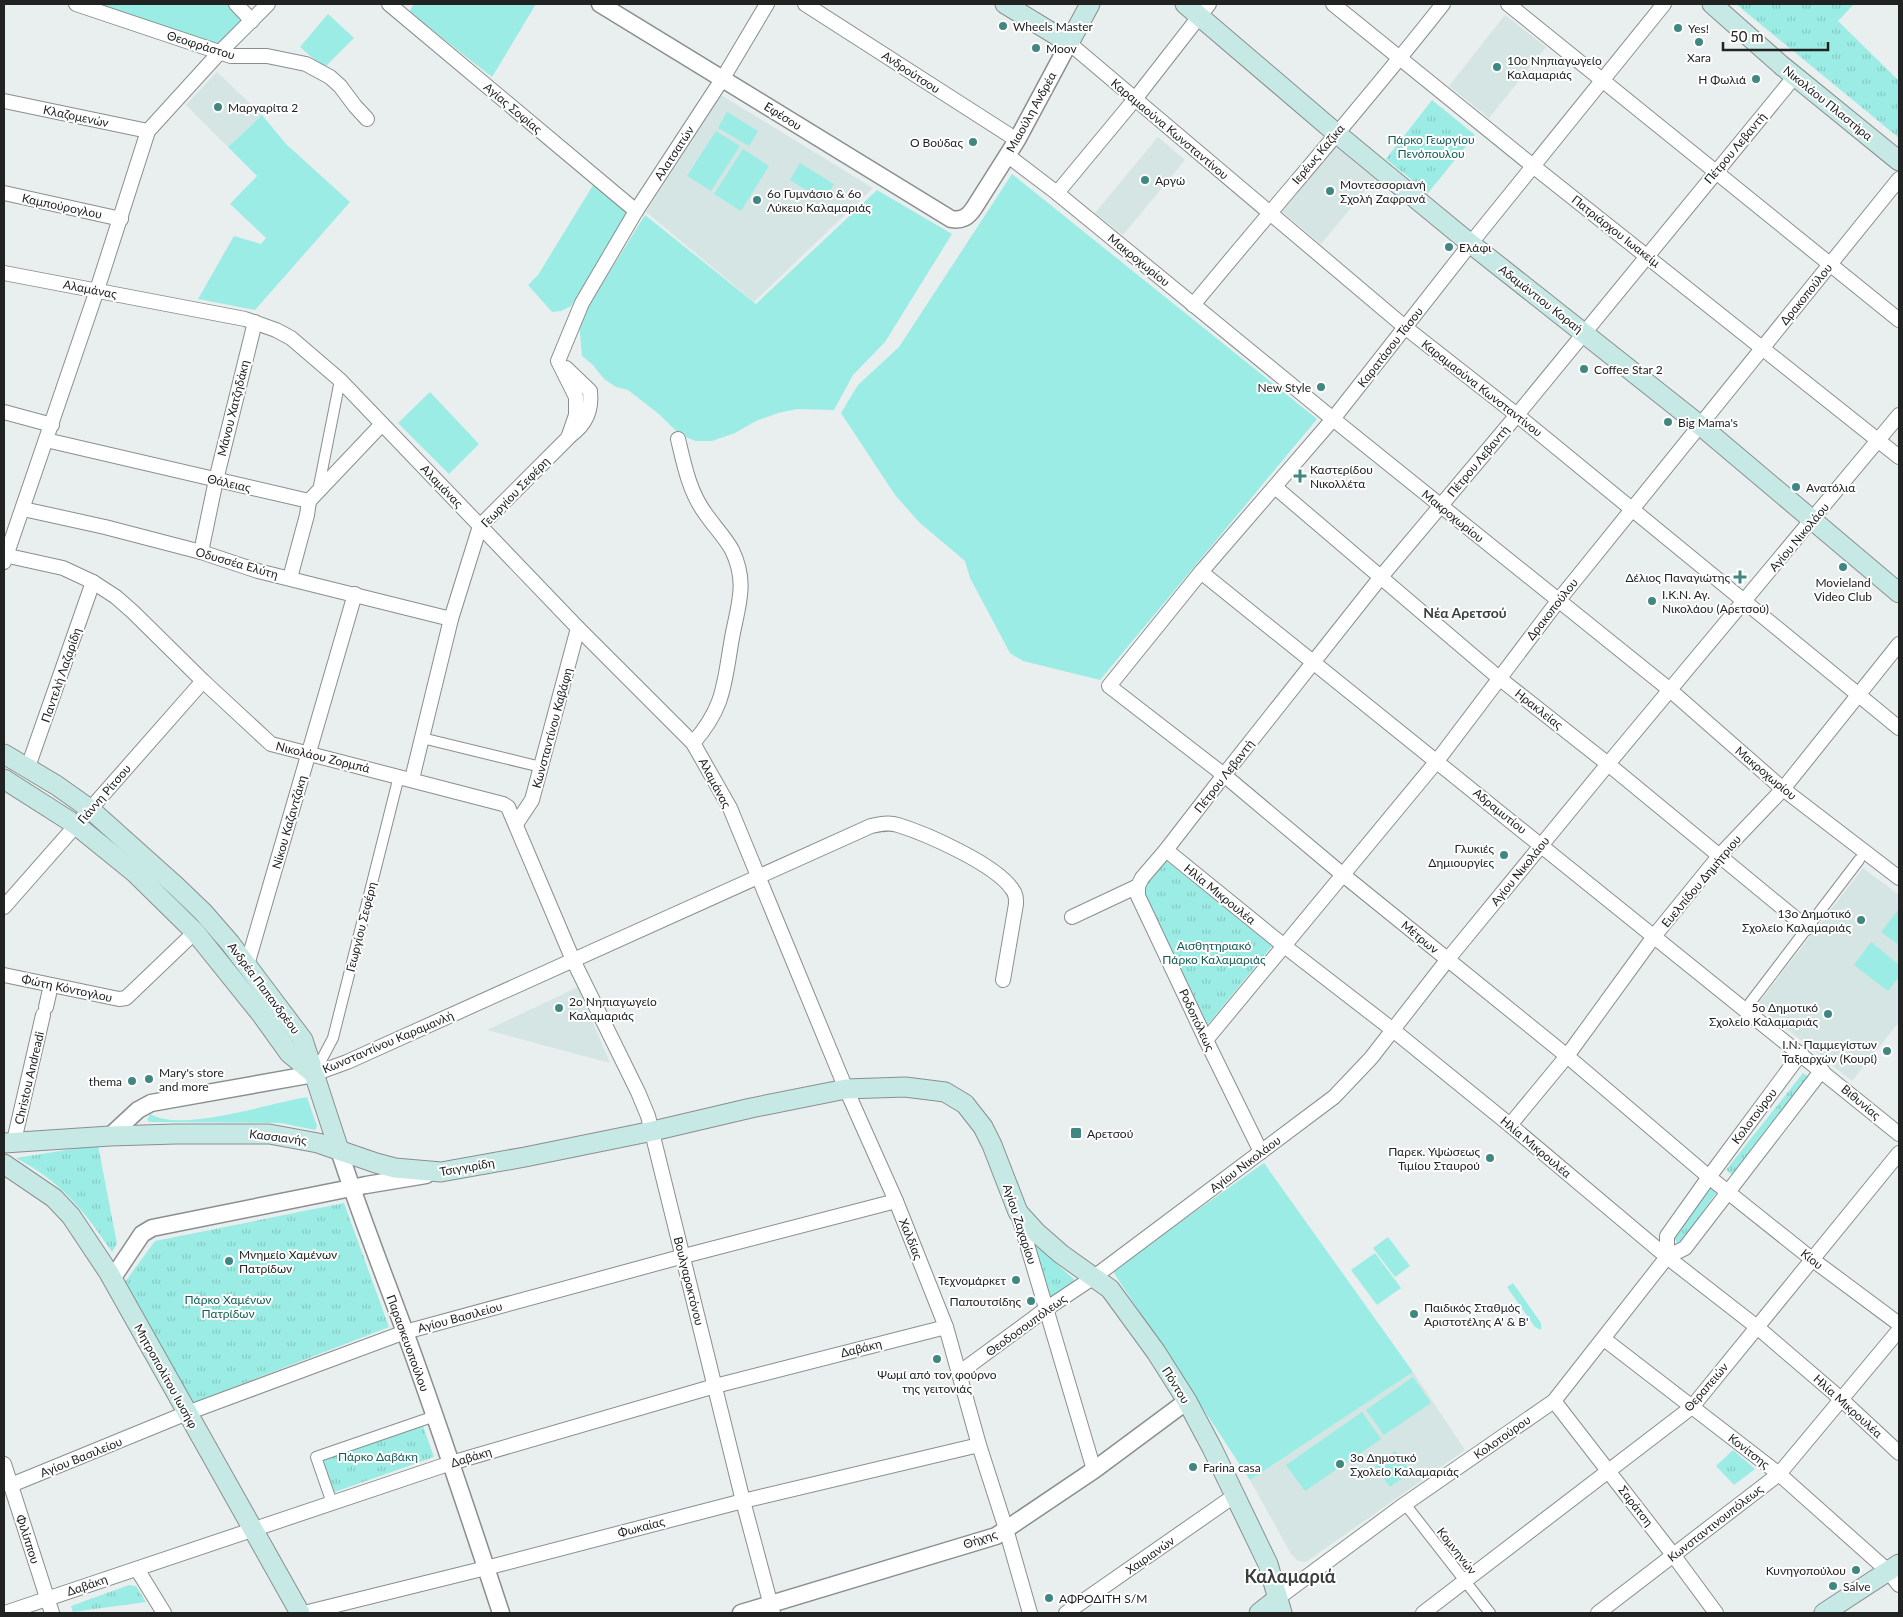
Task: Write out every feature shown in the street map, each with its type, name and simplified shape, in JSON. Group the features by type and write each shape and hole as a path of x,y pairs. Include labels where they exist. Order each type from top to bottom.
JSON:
{"main road":[{"path":"1005,4 1069,43"},
{"name":"Μιαούλη Ανδρέα","path":"1069,43 1090,4"},
{"name":"Αδαμάντιου Κοραή","path":"1185,4 1204,10 1336,133 1701,426 1899,593"},
{"name":"Νικολάου Πλαστήρα","path":"1712,4 1795,76 1899,161"},
{"name":"Ανδρέα Παπανδρέου","path":"4,754 28,767 90,809 144,856 203,912 248,965 303,1040 314,1074"},
{"name":"Ανδρέα Παπανδρέου","path":"4,779 76,825 134,872 195,932 261,1014 289,1053 314,1074"},
{"name":"Παρασκευοπούλου","path":"314,1074 339,1150"},
{"name":"Αγίου Ζαχαρίου","path":"846,1089 880,1087 917,1088 945,1092 959,1099 976,1115 987,1133 1018,1212"},
{"name":"Τσιγγιρίδη","path":"441,1172 653,1132 751,1108 846,1089"},
{"name":"Κασσιανής","path":"110,1136 269,1134 306,1140 390,1167 441,1172"},
{"path":"9,1142 110,1136"},
{"name":"Μητροπολίτου Ιωσήφ","path":"4,1164 54,1198 71,1216 112,1279 252,1530 302,1613"},
{"name":"Πόντου","path":"1018,1212 1037,1233 1061,1254 1110,1289 1156,1352 1187,1401 1212,1448 1268,1564 1279,1608"},
{"path":"1824,1613 1896,1573"},
{"path":"1259,1613 1279,1608"}],"street":[{"name":"Θεοφράστου","path":"76,4 231,56 280,58 318,69 340,86 367,119"},
{"path":"236,4 252,20"},
{"path":"5,557 52,425 148,132 220,52 268,4"},
{"name":"Αγίας Σοφίας","path":"389,4 636,211"},
{"name":"Εφέσου","path":"600,4 951,219 956,220 968,217"},
{"name":"Αλατσατών","path":"568,438 581,428 588,416 591,404 590,391 558,361 582,303 636,211 723,78 767,4"},
{"name":"Ανδρούτσου","path":"805,4 1017,140"},
{"name":"Πατριάρχου Ιωακείμ","path":"1333,4 1533,166 1899,457"},
{"name":"Ιερέως Καζίκα","path":"1193,304 1268,212 1400,59 1443,4"},
{"path":"1508,4 1899,320"},
{"name":"Καρατάσου Τάσου","path":"1109,686 1201,572 1333,420 1471,243 1664,4"},
{"path":"1057,193 1135,100 1204,10"},
{"name":"Μιαούλη Ανδρέα","path":"968,217 1017,140 1069,43"},
{"name":"Καραμαούνα Κωνσταντίνου","path":"1069,43 1406,328 1633,509 1899,728"},
{"name":"Πέτρου Λεβαντή","path":"1072,917 1138,886 1142,878 1380,578 1517,415 1795,76"},
{"name":"Κλαζομενών","path":"4,101 148,132"},
{"name":"Μακροχωρίου","path":"1007,155 1057,193 1333,420 1670,690 1783,789 1899,878"},
{"name":"Δρακοπούλου","path":"1206,1040 1436,760 1558,600 1701,426 1899,179"},
{"name":"Καμπούρογλου","path":"4,193 121,219"},
{"name":"Αλαμάνας","path":"4,273 255,322 292,338 340,380 578,628 694,743 730,808 758,876"},
{"name":"Μάνου Χατζηδάκη","path":"201,552 216,480 255,322"},
{"path":"290,578 313,497 340,380"},
{"path":"4,412 52,425"},
{"name":"Αγίου Νικολάου","path":"1094,1278 1334,1097 1371,1058 1448,959 1899,414"},
{"path":"313,497 382,424"},
{"name":"Γεωργίου Σεφέρη","path":"314,1074 333,1038 405,778 422,738 451,619 480,526 568,438"},
{"path":"678,439 695,498 732,549 739,569 742,587 741,603 732,638 722,696 708,727 694,743"},
{"name":"Θάλειας","path":"46,440 216,480 313,497"},
{"name":"Ηρακλείας","path":"1275,486 1380,578 1499,678 1608,764 1807,928"},
{"name":"Οδυσσέα Ελύτη","path":"23,509 105,527 201,552 258,571 451,619"},
{"name":"Νικολάου Ζορμπά","path":"5,557 63,568 93,582 116,597 266,742 504,804 508,807 516,824 573,960"},
{"name":"Αδραμυτίου","path":"1201,572 1822,1070"},
{"name":"Παντελή Λαζαρίδη","path":"28,767 93,582"},
{"name":"Νίκου Καζαντζάκη","path":"248,965 354,594"},
{"name":"Κωνσταντίνου Καβάφη","path":"516,824 532,800 578,628"},
{"name":"Ευελπίδου Δημήτριου","path":"1510,1125 1567,1056 1654,936 1720,855 1783,789 1899,644"},
{"name":"Γιάννη Ρίτσου","path":"4,907 203,681"},
{"name":"Μέτρων","path":"1109,686 1224,774 1342,874 1567,1056 1727,1191"},
{"path":"422,738 541,767"},
{"name":"Κωνσταντίνου Καραμανλή","path":"110,1136 138,1110 151,1104 314,1074 347,1062 758,876 871,826 885,823 898,825 961,851 993,871 1012,888 1016,896 1016,904 1003,980"},
{"name":"Ηλία Μικρουλέα","path":"1166,850 1283,945 1393,1030 1667,1257 1757,1327 1841,1399 1899,1453"},
{"path":"1750,1002 1859,860"},
{"name":"Χαλδίας","path":"758,876 846,1089 896,1201 946,1326 979,1445 1030,1613"},
{"name":"Ροδοπόλεως","path":"1138,886 1138,896 1261,1152"},
{"name":"Φώτη Κόντογλου","path":"4,975 111,998 126,998 195,932"},
{"name":"Βουλγαροκτόνου","path":"573,960 638,1092 653,1132 743,1500 772,1609"},
{"name":"Christou Andreadi","path":"9,1142 51,985"},
{"name":"Κολοτούρου","path":"1667,1257 1667,1236 1709,1176 1801,1053"},
{"name":"Κολοτούρου","path":"1279,1608 1405,1504 1554,1401 1667,1257 1685,1248 1822,1070"},
{"name":"Βιθυνίας","path":"1822,1070 1899,1134"},
{"name":"Παρασκευοπούλου","path":"339,1150 451,1463 501,1613"},
{"name":"Θεραπειών","path":"1422,1613 1692,1407 1899,1153"},
{"name":"Τσιγγιρίδη","path":"112,1279 142,1234 147,1230 352,1188 441,1172"},
{"name":"Κίου","path":"1727,1191 1812,1260 1899,1324"},
{"name":"Αγίου Βασιλείου","path":"11,1485 187,1413 405,1332 684,1256 896,1201"},
{"name":"Αγίου Ζαχαρίου","path":"1018,1212 1094,1470"},
{"name":"Θεοδοσουπόλεως","path":"959,1373 1046,1309 1094,1278"},
{"name":"Δαβάκη","path":"5,1613 451,1463 715,1386 946,1326"},
{"name":"Κωνσταντινουπόλεως","path":"1598,1613 1778,1474 1899,1330"},
{"name":"Κονίτσης","path":"1604,1339 1778,1474 1896,1573"},
{"name":"Θήχης","path":"741,1613 772,1609 996,1536 1094,1470 1187,1401"},
{"name":"Σαράτση","path":"1554,1401 1716,1613"},
{"path":"332,1503 316,1457 434,1416"},
{"name":"Φωκαίας","path":"302,1613 486,1568 743,1500 979,1445"},
{"name":"Φιλίππου","path":"4,1464 52,1613"},
{"name":"Χαιριανών","path":"1066,1613 1234,1496"},
{"name":"Κομνηνών","path":"1405,1504 1490,1613"},
{"path":"137,1568 164,1613"}],"shaded area":[{"name":"10ο Νηπιαγωγείο Καλαμαριάς","path":"1505,15 1546,47 1489,118 1449,86"},
{"path":"217,72 262,115 228,147 186,105"},
{"name":"6ο Γυμνάσιο & 6ο Λύκειο Καλαμαριάς","path":"721,95 873,188 754,302 646,212"},
{"name":"Αργώ","path":"1158,137 1185,160 1123,235 1095,213"},
{"name":"Μοντεσσοριανή Σχολή Ζαφρανά","path":"1333,145 1375,179 1321,244 1280,210"},
{"path":"1863,868 1899,895 1899,1022 1852,1081 1757,1005"},
{"name":"2ο Νηπιαγωγείο Καλαμαριάς","path":"578,987 610,1063 487,1030"},
{"name":"3ο Δημοτικό Σχολείο Καλαμαριάς","path":"1413,1372 1465,1450 1306,1562 1298,1561 1291,1554 1250,1480"}],"green space":[{"path":"95,4 231,4 247,21 220,48"},
{"path":"414,4 536,4 492,77 409,12"},
{"path":"1736,4 1854,4 1838,21 1899,81 1899,138"},
{"path":"328,14 354,38 324,68 300,47"},
{"name":"Πάρκο Γεωργίου Πενόπουλου","path":"1432,100 1475,135 1428,193 1386,159"},
{"path":"727,112 758,131 749,146 718,128"},
{"path":"262,115 286,144 350,202 255,310 198,299 234,236 261,244 266,238 230,204 257,176 228,147"},
{"path":"716,131 740,146 711,191 687,176"},
{"path":"743,149 769,166 741,211 714,194"},
{"path":"800,163 834,184 824,201 790,180"},
{"path":"1012,174 1317,419 1100,680 1023,661 1010,653 970,578 965,561 920,523 895,495 841,413 858,385 899,347"},
{"path":"595,182 629,212 571,306 561,311 552,312 528,285 538,275"},
{"path":"877,190 952,234 885,342 853,375 834,410 797,409 778,413 756,421 735,433 712,441 696,441 680,435 660,415 628,390 616,387 604,379 593,365 582,356 579,321 645,215 756,304"},
{"path":"430,392 479,444 449,474 398,423"},
{"name":"Αισθητηριακό Πάρκο Καλαμαριάς","path":"1164,859 1272,946 1205,1028 1142,895 1142,887"},
{"path":"1899,909 1899,945 1881,932"},
{"path":"1871,942 1899,965 1899,977 1888,991 1854,965"},
{"path":"1803,1073 1809,1077 1732,1175 1726,1170"},
{"path":"307,1097 317,1126 315,1130 281,1123 150,1122 147,1120 150,1114 165,1119 204,1119"},
{"path":"98,1145 117,1244 112,1252 71,1199 47,1177 16,1158"},
{"path":"1264,1163 1413,1372 1250,1480 1112,1270"},
{"path":"1709,1186 1716,1193 1681,1243 1678,1243 1672,1237"},
{"name":"Πάρκο Χαμένων Πατρίδων","path":"344,1203 389,1327 190,1404 125,1282 155,1241"},
{"path":"1388,1237 1410,1266 1395,1277 1373,1248"},
{"path":"1033,1245 1076,1281 1051,1299"},
{"path":"1375,1253 1401,1288 1377,1305 1351,1270"},
{"path":"1513,1283 1541,1323 1541,1330 1535,1327 1507,1287"},
{"path":"1413,1377 1431,1403 1384,1435 1366,1410"},
{"path":"1362,1412 1381,1439 1305,1491 1286,1465"},
{"name":"Πάρκο Δαβάκη","path":"421,1420 434,1457 329,1494 316,1457"},
{"path":"1733,1450 1755,1469 1734,1485 1716,1466"},
{"path":"1395,1451 1411,1472 1390,1487 1375,1466"},
{"path":"129,1585 136,1586 146,1602 73,1612 71,1606"}],"place":[{"name":"Wheels Master","path":"1003,26"},
{"name":"Yes!","path":"1678,28"},
{"name":"Xara","path":"1699,42"},
{"name":"Moov","path":"1036,48"},
{"name":"10ο Νηπιαγωγείο Καλαμαριάς","path":"1497,67"},
{"name":"Η Φωλιά","path":"1756,79"},
{"name":"Μαργαρίτα 2","path":"218,107"},
{"name":"Ο Βούδας","path":"973,142"},
{"name":"Αργώ","path":"1145,180"},
{"name":"Μοντεσσοριανή Σχολή Ζαφρανά","path":"1330,191"},
{"name":"6ο Γυμνάσιο & 6ο Λύκειο Καλαμαριάς","path":"757,200"},
{"name":"Ελάφι","path":"1449,247"},
{"name":"Coffee Star 2","path":"1584,369"},
{"name":"New Style","path":"1321,387"},
{"name":"Big Mama's","path":"1668,422"},
{"name":"Καστερίδου Νικολλέτα","path":"1300,476"},
{"name":"Ανατόλια","path":"1796,487"},
{"name":"Movieland Video Club","path":"1843,567"},
{"name":"Δέλιος Παναγιώτης","path":"1740,577"},
{"name":"Ι.Κ.Ν. Αγ. Νικολάου (Αρετσού)","path":"1652,601"},
{"name":"Γλυκιές Δημιουργίες","path":"1504,855"},
{"name":"13ο Δημοτικό Σχολείο Καλαμαριάς","path":"1861,920"},
{"name":"2ο Νηπιαγωγείο Καλαμαριάς","path":"559,1008"},
{"name":"5ο Δημοτικό Σχολείο Καλαμαριάς","path":"1828,1014"},
{"name":"Ι.Ν. Παμμεγίστων Ταξιαρχών (Κουρί)","path":"1887,1051"},
{"name":"Mary's store and more","path":"149,1079"},
{"name":"thema","path":"132,1081"},
{"name":"Αρετσού","path":"1076,1133"},
{"name":"Παρεκ. Υψώσεως Τιμίου Σταυρού","path":"1490,1158"},
{"name":"Μνημείο Χαμένων Πατρίδων","path":"229,1261"},
{"name":"Τεχνομάρκετ","path":"1016,1280"},
{"name":"Παπουτσίδης","path":"1031,1301"},
{"name":"Παιδικός Σταθμός Αριστοτέλης Α' & Β'","path":"1414,1314"},
{"name":"Ψωμί από τον φούρνο της γειτονιάς","path":"937,1359"},
{"name":"3ο Δημοτικό Σχολείο Καλαμαριάς","path":"1340,1464"},
{"name":"Farina casa","path":"1193,1467"},
{"name":"Κυνηγοπούλου","path":"1856,1570"},
{"name":"Salve","path":"1833,1586"},
{"name":"ΑΦΡΟΔΙΤΗ S/M","path":"1049,1598"}],"district":[{"name":"Νέα Αρετσού","path":"1465,612"},
{"name":"Καλαμαριά","path":"1290,1576"}]}
